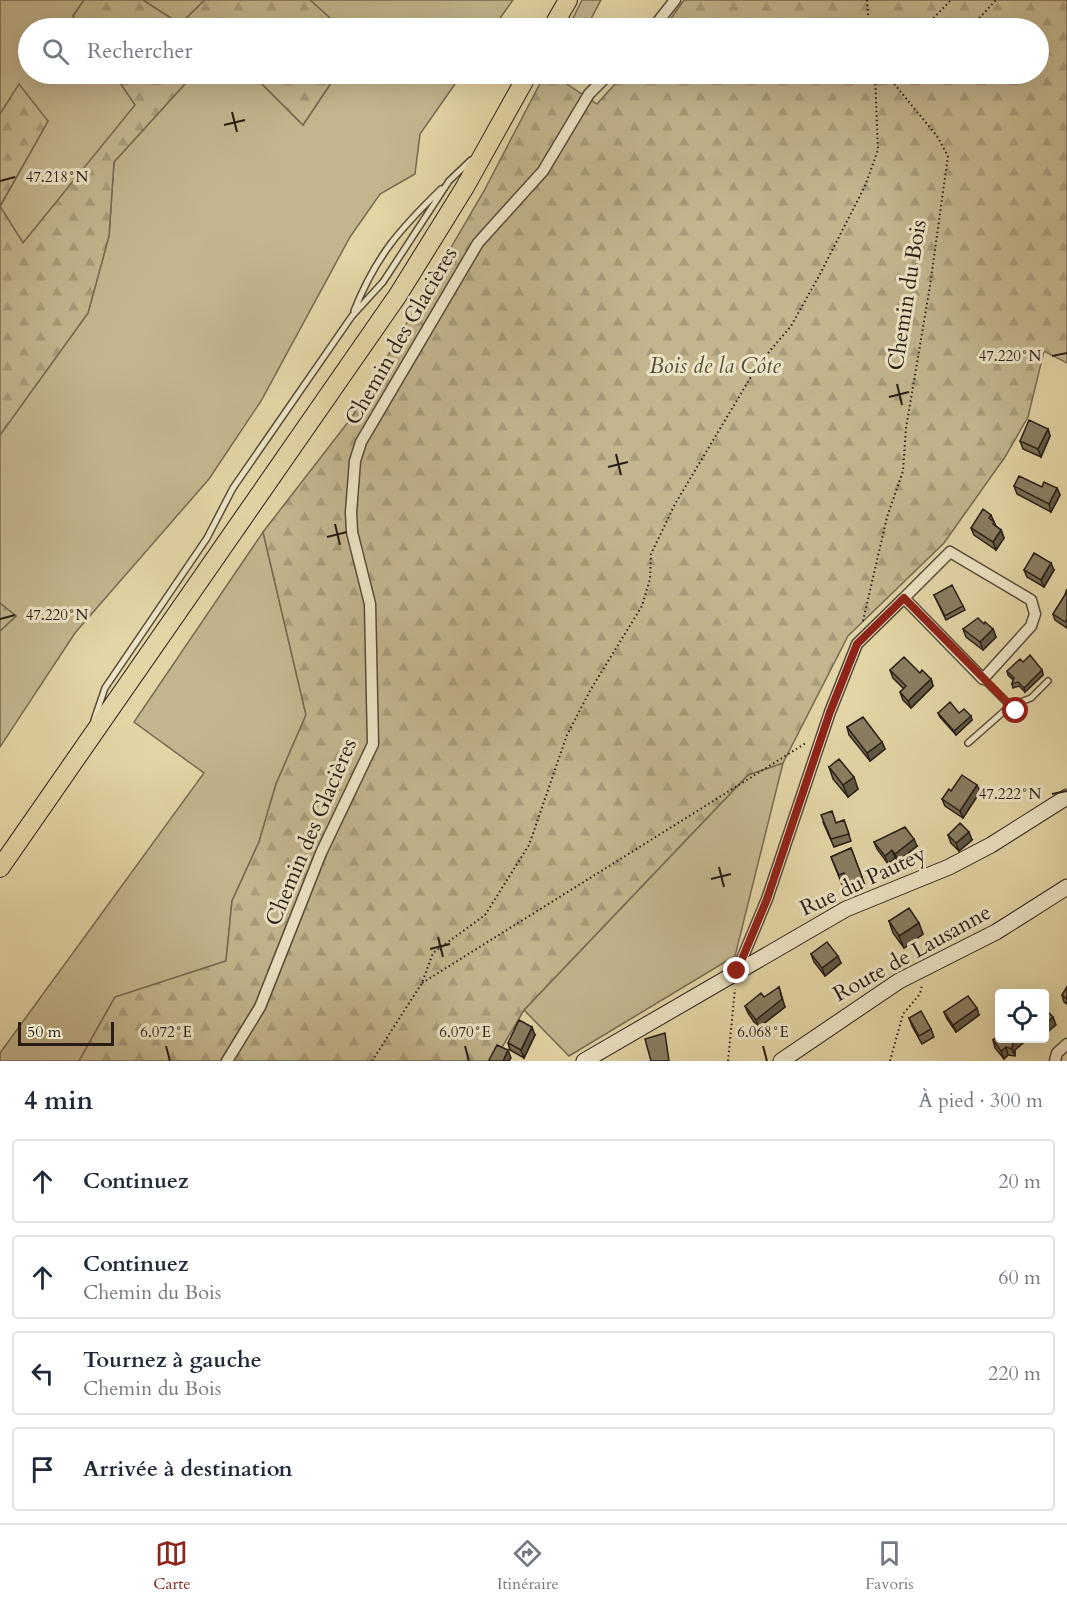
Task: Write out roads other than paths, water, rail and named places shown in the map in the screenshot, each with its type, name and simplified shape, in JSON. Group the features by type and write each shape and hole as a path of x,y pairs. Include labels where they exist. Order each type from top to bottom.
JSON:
{"main road":[{"path":"558,18 568,0"},
{"path":"0,868 375,329 421,259 522,84"}],"street":[{"path":"661,18 675,0"},
{"name":"Chemin des Glacières","path":"227,1061 260,1007 321,853 373,744 370,604 352,532 351,512 355,461 361,442 478,243 543,171 589,94 599,84"},
{"path":"737,971 767,899 824,732 857,644 950,552 1031,600 1035,614 1031,626 983,680 904,598"},
{"name":"Rue du Pautey","path":"584,1061 846,909 949,867 991,845 1067,797"},
{"name":"Route de Lausanne","path":"781,1061 883,991 996,932 1067,887"},
{"path":"1055,1061 1057,1053 1067,1044"}],"lane":[{"path":"352,316 366,280 398,231 490,143"},
{"path":"84,747 105,688 113,674 207,538 233,488 352,316 383,282 449,181"},
{"path":"983,680 1016,711"},
{"path":"968,743 1010,706 1031,698 1048,681"}],"park label":[{"name":"Bois de la Côte","path":"715,366"}]}
